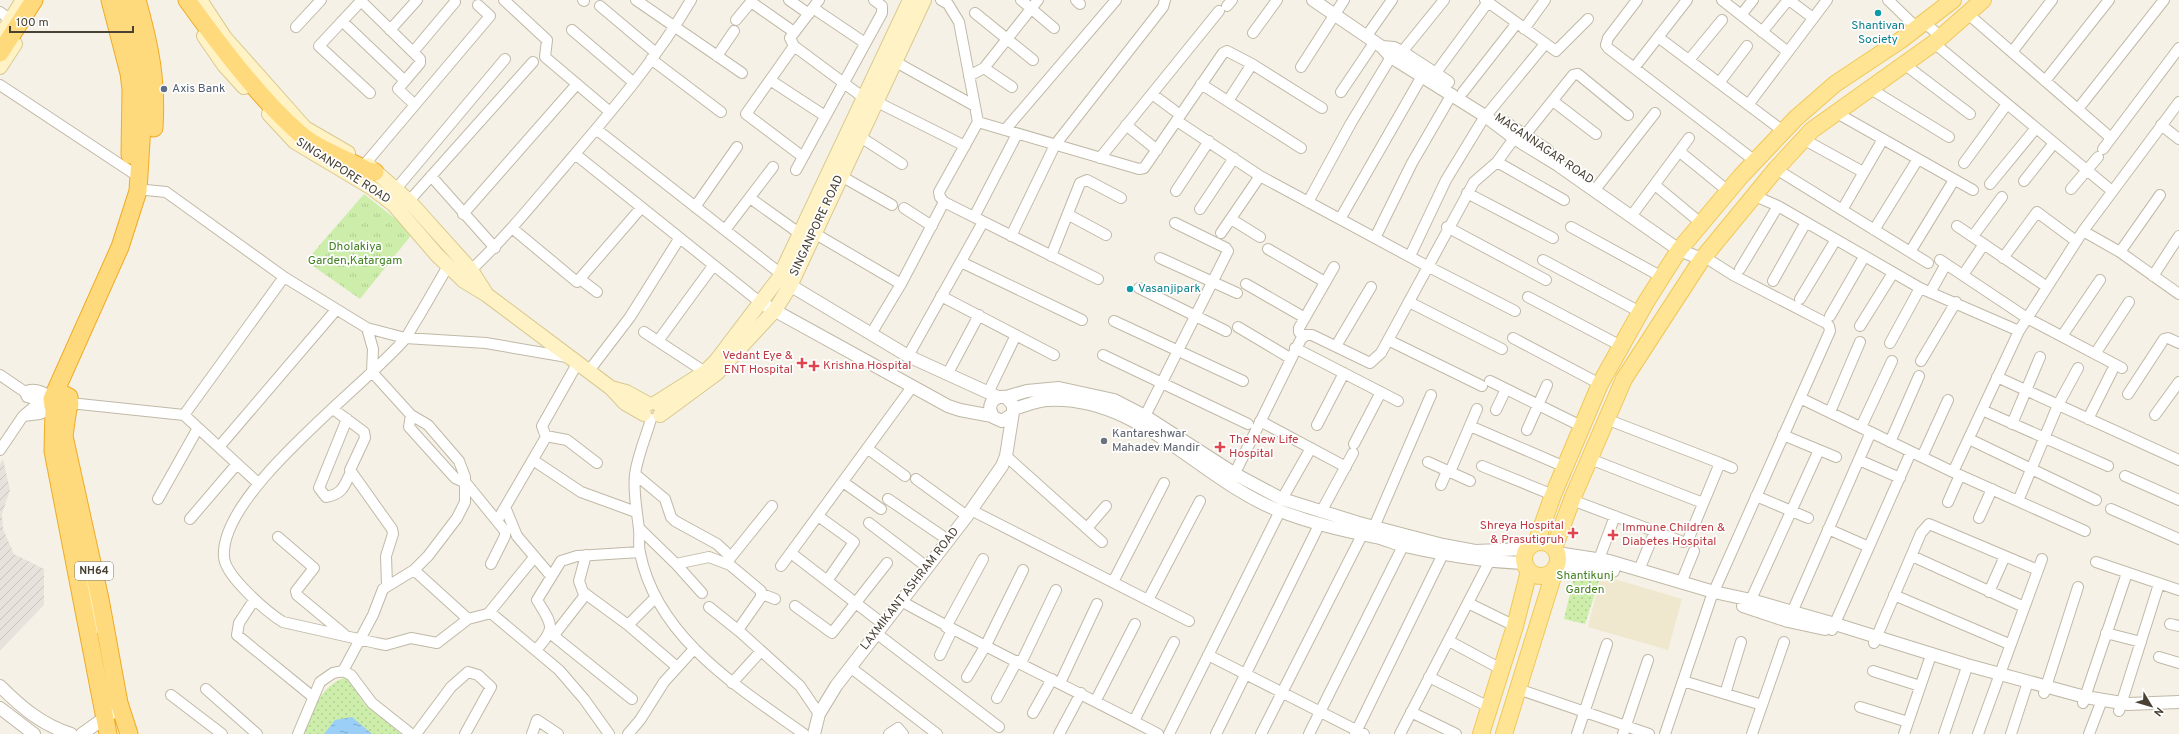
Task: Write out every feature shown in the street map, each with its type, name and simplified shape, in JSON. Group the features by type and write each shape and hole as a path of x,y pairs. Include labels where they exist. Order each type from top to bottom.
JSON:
{"highway":[{"path":"0,53 34,0"},
{"path":"110,0 129,73 131,89 130,154 144,171 152,160 156,93 150,46 137,0"},
{"name":"NH64","path":"124,0 139,56 144,108 144,171"},
{"name":"NH64","path":"129,734 112,717 53,451 59,435 60,402 120,247 144,171 150,81 146,55 131,0"},
{"path":"188,0 247,77 299,133 365,166"}],"main road":[{"path":"0,37 5,16 23,0"},
{"path":"0,67 43,0"},
{"name":"SINGANPORE ROAD","path":"178,0 224,65 295,142 384,196 405,216 437,255 464,281 487,295 611,388 626,392 652,411"},
{"name":"SINGANPORE ROAD","path":"200,0 225,38 306,128 365,166 409,201 471,270 487,295"},
{"name":"SINGANPORE ROAD","path":"652,411 705,372 716,361 761,303 783,279 814,233 859,136 869,100 910,0"},
{"name":"SINGANPORE ROAD","path":"652,411 717,373 775,310 783,279 799,233 869,100 894,61 924,0"},
{"path":"1504,734 1556,559 1572,499 1624,379 1706,259 1754,196 1803,139 1836,112 1937,40 1983,0"},
{"path":"1481,734 1515,626 1529,557 1554,492 1600,384 1662,276 1682,248 1728,191 1796,118 1835,84 1921,26 1947,2"},
{"path":"59,435 83,574 87,580 112,717 121,734"},
{"path":"1548,544 1556,559 1550,574 1543,576 1535,575 1529,557 1548,544"}],"street":[{"path":"296,27 321,0"},
{"path":"370,93 319,46 361,0 420,59 420,62 398,89 415,105"},
{"path":"390,30 417,0"},
{"path":"504,0 546,40 544,56 610,112"},
{"path":"636,0 674,28 742,72"},
{"path":"471,270 495,248 610,112 674,28 691,0"},
{"path":"789,0 814,7 865,43"},
{"path":"796,170 883,9 874,0"},
{"path":"1020,0 1054,28"},
{"path":"969,76 984,68 1038,0"},
{"path":"1004,130 1116,0"},
{"path":"1011,236 1055,145 1163,7 1165,0"},
{"path":"1253,33 1277,0"},
{"name":"MAGANNAGAR ROAD","path":"1312,0 1374,42 1391,58 1422,76 1457,93"},
{"path":"1301,67 1344,0"},
{"path":"1341,92 1374,42 1392,0"},
{"path":"1402,52 1444,0"},
{"path":"1375,238 1412,163 1457,93 1545,0"},
{"path":"1637,0 1608,38 1606,45 1755,161"},
{"path":"1634,68 1687,0"},
{"path":"1722,0 1788,52"},
{"path":"1741,15 1753,0"},
{"path":"1762,32 1788,0 1813,18"},
{"path":"1748,105 1827,0"},
{"path":"1888,0 1921,26 2007,104 2112,191"},
{"path":"2012,52 2052,0"},
{"path":"2045,81 2109,0"},
{"path":"2078,110 2164,0"},
{"path":"946,1 959,22 978,122 939,192 940,197 944,202 1098,279"},
{"path":"412,52 455,2"},
{"path":"736,20 750,2 794,32"},
{"path":"1435,74 1492,2 1552,50 1558,50 1588,19"},
{"path":"365,166 490,16 478,5"},
{"path":"600,6 653,56 721,112"},
{"path":"1100,158 1226,6"},
{"path":"814,7 790,39 794,46 842,83 869,100 965,146"},
{"path":"975,13 1034,60"},
{"path":"1968,14 2111,138"},
{"path":"1689,60 1722,20"},
{"path":"342,21 404,80"},
{"path":"572,30 632,82"},
{"path":"717,56 734,31"},
{"path":"1658,37 1783,131"},
{"name":"MAGANNAGAR ROAD","path":"1374,42 1402,52 1435,74 1457,93 1519,135 1558,165 1635,211 1682,248"},
{"path":"1410,256 1446,180 1487,114 1545,44"},
{"path":"794,46 746,114 803,156"},
{"path":"1719,83 1747,46"},
{"path":"2071,189 2179,48"},
{"path":"978,122 1139,169 1144,168 1158,150 1176,116 1223,53 1227,51 1252,64 1322,108"},
{"path":"1308,202 1350,123 1391,58"},
{"path":"396,190 505,59"},
{"path":"894,61 975,106"},
{"path":"409,201 533,62"},
{"path":"1228,101 1252,64"},
{"path":"1904,64 1970,114"},
{"path":"984,68 1012,87"},
{"path":"1334,267 1299,328 1299,332 1304,336 1312,335 1370,363 1380,353 1388,340 1447,227 1474,182 1497,162 1519,135 1553,101 1573,75 1578,74 1628,115"},
{"path":"1340,219 1422,76"},
{"path":"770,80 825,116"},
{"path":"463,214 577,84"},
{"path":"1201,84 1301,148"},
{"path":"0,85 144,171 166,192 284,277 336,310 368,328 405,338 486,343 577,364"},
{"path":"1869,88 1949,137"},
{"path":"1152,94 1176,116 1260,176 1427,266 1515,311"},
{"path":"1553,101 1596,134"},
{"path":"1948,502 1968,439 2019,331 2076,241 2179,102"},
{"path":"1964,163 2007,104"},
{"path":"1836,112 1974,190"},
{"path":"1596,188 1655,113"},
{"path":"1126,125 1158,150"},
{"path":"2161,125 2179,139"},
{"path":"1990,184 2036,128"},
{"path":"596,129 725,230 783,279 908,356 1011,402 1005,415 1006,450 1102,542"},
{"path":"908,356 961,262 1017,134"},
{"path":"859,136 902,164"},
{"path":"1635,211 1689,138"},
{"path":"1803,139 1863,172"},
{"path":"1842,210 1883,139"},
{"path":"1176,191 1209,141"},
{"path":"2024,181 2054,144"},
{"path":"695,207 737,147"},
{"path":"1680,152 1728,191"},
{"path":"575,154 679,239 761,303 955,409 1005,415 1050,399 1079,402 1107,409 1150,430 1232,479 1281,505 1320,517 1362,535 1403,546 1489,562 1529,557"},
{"path":"1200,209 1234,158"},
{"path":"1874,230 1918,159"},
{"path":"1497,162 1564,200"},
{"path":"725,230 773,167"},
{"path":"1776,169 1928,263"},
{"path":"431,176 463,214 495,248"},
{"path":"841,176 892,205"},
{"path":"1221,232 1260,176"},
{"path":"1051,256 1069,215 1080,183 1087,180 1121,198"},
{"path":"1910,252 1954,180"},
{"path":"1655,185 1702,224"},
{"name":"MAGANNAGAR ROAD","path":"1596,188 1682,248"},
{"path":"1467,193 1553,238"},
{"path":"2120,252 2160,195"},
{"path":"1754,196 1778,206 1805,224 1920,288 1931,291 2019,331"},
{"path":"1973,236 2002,197"},
{"path":"750,198 799,233"},
{"path":"871,334 901,284 944,202"},
{"path":"1740,269 1778,206"},
{"path":"512,228 576,282 580,280 641,208"},
{"path":"904,208 932,226"},
{"path":"2003,258 2037,212 2076,241"},
{"path":"1069,215 1106,235"},
{"path":"1231,219 1260,237"},
{"path":"1145,416 1228,254 1226,248 1175,223"},
{"path":"1773,281 1805,224"},
{"path":"1957,226 2046,287"},
{"path":"1447,227 1546,280"},
{"path":"1571,227 1662,276"},
{"path":"2083,231 2120,252 2179,294"},
{"path":"814,233 901,284"},
{"path":"2153,276 2179,236"},
{"path":"546,436 542,426 577,364 630,317 679,239"},
{"path":"1800,299 1835,241"},
{"path":"1963,275 1984,244"},
{"path":"1665,734 1712,595 1830,331 1829,326 1706,259 1682,248"},
{"path":"1268,249 1325,282"},
{"path":"1830,316 1864,257"},
{"path":"1160,258 1237,293"},
{"path":"1543,260 1640,312"},
{"path":"961,262 1082,320"},
{"path":"1931,291 1943,262 2027,318 2122,368"},
{"path":"448,266 405,338 258,483 231,525 225,545 225,566 254,600 272,616 283,622 386,645 411,638 437,643 468,619 491,613 559,670 584,699 609,734"},
{"path":"658,341 713,266"},
{"path":"1860,326 1893,273"},
{"path":"184,415 284,277"},
{"path":"580,280 596,292"},
{"path":"2062,336 2100,280"},
{"path":"1246,284 1305,318"},
{"path":"1336,346 1370,287"},
{"path":"1139,288 1226,331"},
{"path":"1890,343 1920,288"},
{"path":"941,296 1054,355"},
{"path":"1528,297 1621,346"},
{"path":"1408,302 1502,349"},
{"path":"1921,360 1956,302"},
{"path":"2095,354 2129,302"},
{"path":"220,447 336,310"},
{"path":"948,373 979,315"},
{"path":"1114,321 1243,381"},
{"path":"343,671 361,640 383,589 387,585 414,570 428,556 457,518 465,502 466,483 462,468 458,461 428,425 411,415 372,372 373,349 368,328"},
{"path":"1238,328 1290,358"},
{"path":"644,332 705,372"},
{"path":"1005,415 990,411 990,404 997,396 1016,335"},
{"path":"1232,479 1295,348 1304,336"},
{"path":"1513,338 1600,384"},
{"path":"2128,394 2164,339 2173,338 2179,343"},
{"path":"1388,340 1486,383 1506,389 1581,426"},
{"path":"1830,412 1860,342"},
{"path":"1295,348 1398,401"},
{"path":"1103,355 1248,424"},
{"path":"2012,424 2040,357"},
{"path":"1861,427 1892,361"},
{"path":"2018,501 2058,405 2078,368"},
{"path":"2088,419 2112,371"},
{"path":"1317,425 1344,374"},
{"path":"0,375 25,392 27,397 60,402 184,415 258,483"},
{"path":"1890,442 1919,376"},
{"path":"1997,377 2179,460"},
{"path":"2155,416 2179,382"},
{"path":"1527,430 1547,385"},
{"path":"781,566 868,449 912,386"},
{"path":"997,396 1033,390 1069,389 1114,400 1145,416 1232,479"},
{"path":"1496,410 1506,389"},
{"path":"1216,734 1247,674 1320,517 1381,392"},
{"path":"1374,527 1431,395"},
{"path":"1800,398 1911,452 2084,531"},
{"path":"1922,457 1948,400"},
{"path":"0,450 22,416 40,414 60,402"},
{"path":"333,409 347,419 362,430 365,435 351,466 351,472 342,489 336,495 326,497 319,488 347,419"},
{"path":"1441,485 1449,472 1478,409"},
{"path":"1982,410 2044,439 2108,466"},
{"path":"652,411 635,474 636,512 639,528 640,552 655,598 694,649 732,683 804,734"},
{"path":"411,415 409,427 455,478 466,483 505,534 491,564"},
{"path":"1606,419 1732,468"},
{"path":"1260,421 1346,466"},
{"path":"1470,426 1565,467"},
{"path":"158,499 198,428"},
{"path":"1790,616 1871,432"},
{"path":"1783,435 1836,457"},
{"path":"497,522 546,436"},
{"path":"546,436 567,440 597,463"},
{"path":"1968,439 2096,500"},
{"path":"1169,734 1281,505 1311,448"},
{"path":"868,449 905,476"},
{"name":"LAXMIKANT ASHRAM ROAD","path":"814,734 819,714 832,690 969,513 1002,466 1006,450"},
{"path":"1749,604 1819,450"},
{"path":"1833,627 1911,452"},
{"path":"1590,459 1703,503"},
{"path":"533,460 581,492 636,512"},
{"path":"1859,460 1900,478"},
{"path":"1428,462 1470,481"},
{"path":"1482,466 1687,542 1720,463"},
{"path":"190,519 237,464"},
{"path":"351,472 392,529 393,534 386,556 387,585"},
{"path":"635,474 666,500 671,517 675,521 717,544 729,560 762,594 775,600"},
{"path":"2126,476 2179,500"},
{"path":"916,478 969,513 1113,582 1189,621"},
{"path":"843,482 881,509"},
{"path":"1113,582 1164,483"},
{"path":"1979,518 1992,489"},
{"path":"1756,496 1808,518"},
{"path":"888,499 948,540"},
{"path":"1148,600 1200,501"},
{"path":"729,560 772,506"},
{"path":"1087,528 1106,506"},
{"path":"505,507 517,536 551,576"},
{"path":"2112,509 2179,539"},
{"path":"818,516 854,542 827,581"},
{"path":"1599,559 1615,516"},
{"path":"1320,517 1374,527 1442,545 1475,551 1529,557"},
{"path":"869,523 928,567"},
{"path":"1875,640 1921,533 1928,524 2038,570"},
{"path":"639,528 676,564 702,593"},
{"path":"1828,529 1869,548"},
{"path":"1639,570 1655,531"},
{"path":"1261,734 1362,535"},
{"path":"278,537 314,568 296,591 297,595 345,635"},
{"path":"1309,734 1403,546"},
{"path":"1681,583 1694,551"},
{"path":"632,699 552,634 551,625 537,600 561,561 577,556 640,552"},
{"path":"791,553 855,604 880,629 999,727"},
{"path":"1208,655 1359,733 1443,554"},
{"path":"586,555 579,581 579,587 586,594 628,625 677,667"},
{"path":"676,564 706,556 729,560"},
{"path":"1912,556 2024,607"},
{"path":"1989,592 2005,556"},
{"path":"940,655 949,628 983,559"},
{"path":"1556,559 1599,559 1681,583 1712,595"},
{"path":"1556,559 1601,567 1749,604 1833,627 1999,677 2084,700 2120,707 2179,709"},
{"path":"1978,734 1999,677 2009,644 2042,559"},
{"path":"488,614 532,560"},
{"path":"1400,734 1489,562"},
{"path":"2096,562 2179,590"},
{"path":"795,606 832,633 887,563"},
{"path":"414,570 468,619"},
{"path":"967,677 986,645 1023,570"},
{"path":"2084,700 2127,573"},
{"path":"2120,707 2159,584"},
{"path":"2045,689 2078,587"},
{"path":"997,698 1019,662 1056,590"},
{"path":"536,650 552,634 586,594"},
{"path":"739,631 738,627 762,594"},
{"path":"1894,595 2009,644"},
{"path":"628,625 655,598"},
{"path":"254,600 240,623 238,634 313,697"},
{"path":"901,602 949,628 1096,700 1158,734"},
{"path":"1468,603 1515,626"},
{"path":"1033,713 1056,681 1096,604"},
{"path":"709,607 739,631 800,686 819,714"},
{"path":"1096,700 1135,624"},
{"path":"2106,633 2141,642"},
{"path":"1875,640 1929,661 1999,677 2026,688 2045,689"},
{"path":"1449,641 1501,669"},
{"path":"1134,721 1174,642"},
{"path":"1725,694 1741,642"},
{"path":"1752,734 1784,642"},
{"path":"1577,734 1607,644"},
{"path":"628,734 640,720 664,682 694,649"},
{"path":"732,683 761,651"},
{"path":"2159,656 2179,663"},
{"path":"1625,730 1648,660"},
{"path":"1904,734 1929,661"},
{"path":"850,667 937,734"},
{"path":"1944,734 1966,670"},
{"path":"298,734 320,682 333,673 343,671 351,675 372,704 411,734"},
{"path":"1873,671 1920,686"},
{"path":"416,734 451,687 468,672 478,675 491,687 465,734"},
{"path":"1429,677 1489,707"},
{"path":"1683,681 1762,705"},
{"path":"0,686 12,698 44,722 71,734"},
{"path":"2011,734 2026,688"},
{"path":"206,689 256,734"},
{"path":"1518,689 1584,712 1625,730 1649,734"},
{"path":"1059,734 1081,693"},
{"path":"171,695 222,734"},
{"path":"12,698 0,709 34,734"},
{"path":"2120,707 2138,704 2179,702"},
{"path":"2089,734 2100,703"},
{"path":"1860,707 1908,722"},
{"path":"1411,712 1456,734"},
{"path":"82,734 112,717"},
{"path":"532,734 537,720 558,734"},
{"path":"889,734 898,728 903,734"}],"shaded area":[{"path":"3,459 10,490 2,514 3,529 14,554 44,569 44,605 0,650 0,464"},
{"path":"1601,575 1682,599 1668,650 1588,627"}],"green space":[{"name":"Dholakiya Garden,Katargam","path":"364,194 412,232 409,238 360,299 306,261"},
{"name":"Shantikunj Garden","path":"1576,568 1602,572 1585,624 1564,619"},
{"path":"344,678 348,678 364,703 401,734 301,734 313,709 323,694 329,687"}],"water":[{"path":"352,717 372,734 324,734 335,720"}],"place":[{"name":"Shantivan Society","path":"1878,13"},
{"name":"Axis Bank","path":"164,89"},
{"name":"Vasanjipark","path":"1130,289"},
{"name":"Vedant Eye & ENT Hospital","path":"802,363"},
{"name":"Krishna Hospital","path":"814,366"},
{"name":"Kantareshwar Mahadev Mandir","path":"1104,441"},
{"name":"The New Life Hospital","path":"1220,447"},
{"name":"Shreya Hospital & Prasutigruh","path":"1573,533"},
{"name":"Immune Children & Diabetes Hospital","path":"1613,535"}]}
